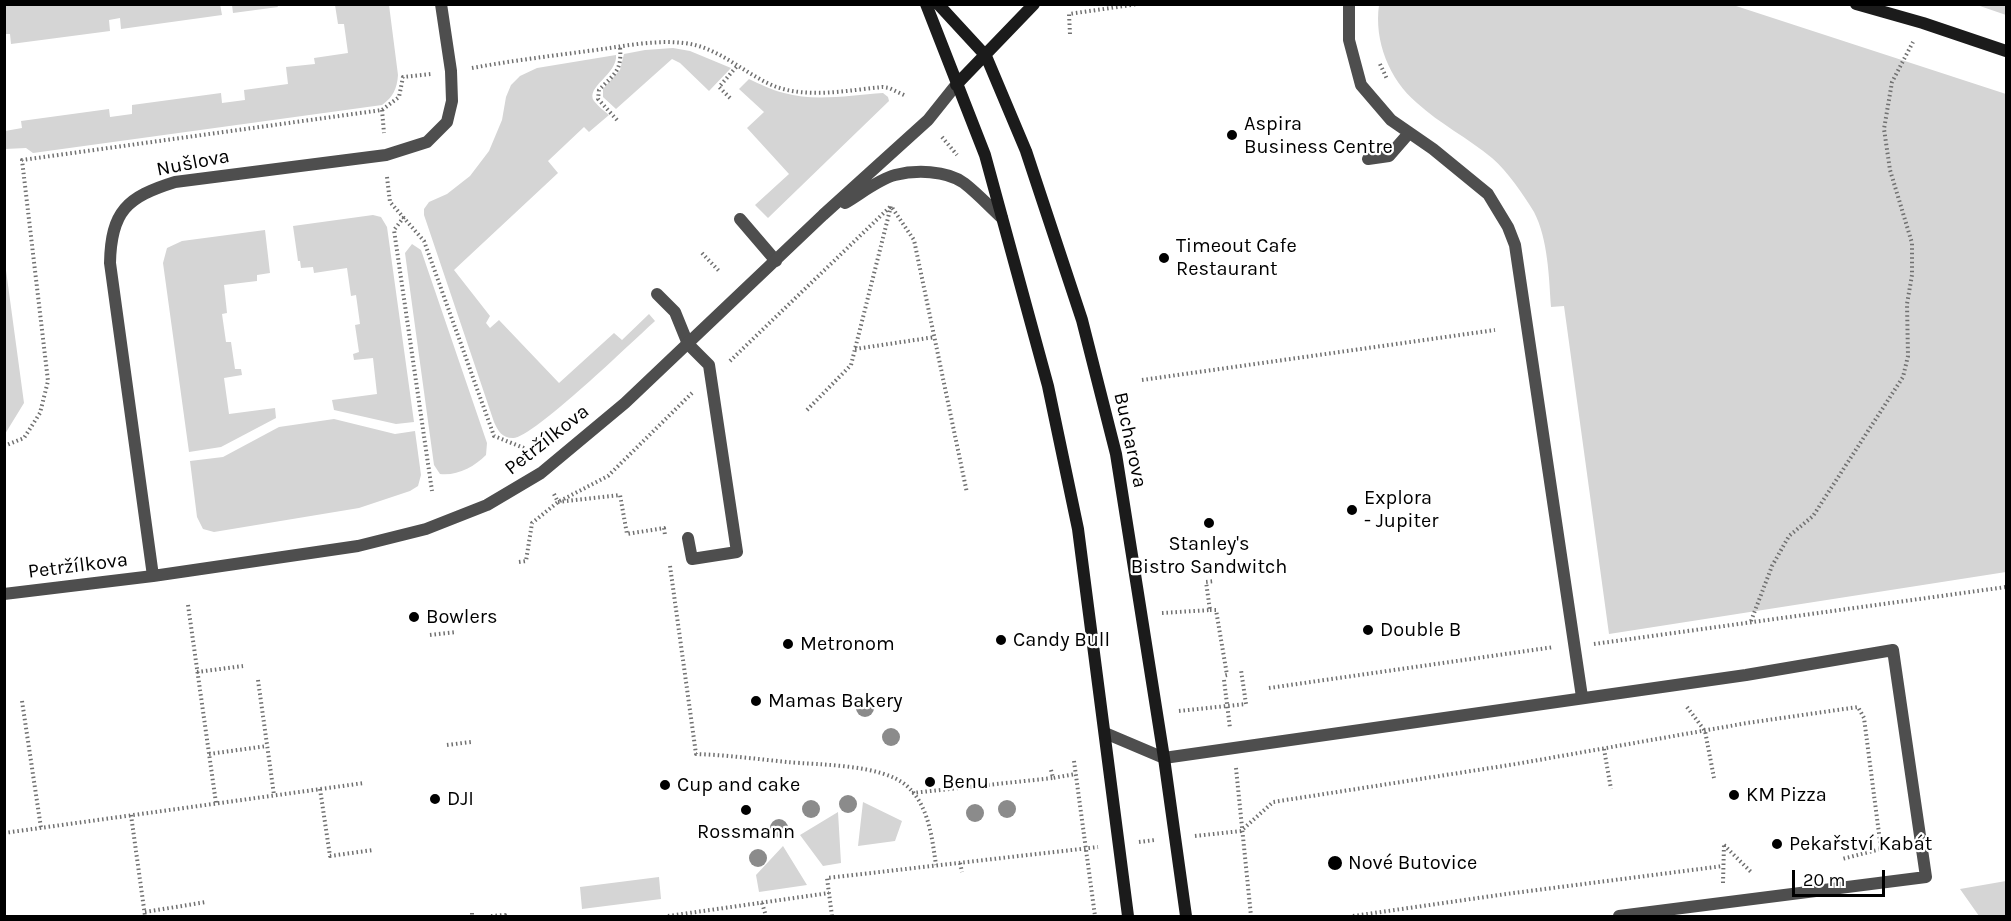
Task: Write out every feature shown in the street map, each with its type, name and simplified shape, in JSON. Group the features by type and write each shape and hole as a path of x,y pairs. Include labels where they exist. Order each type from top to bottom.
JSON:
{"main road":[{"path":"926,4 985,155 1048,386 1078,529 1128,916"},
{"name":"Bucharova","path":"938,4 986,56 1029,158 1082,320 1116,454 1164,758 1186,916"},
{"path":"956,85 1034,4"},
{"path":"1856,4 2007,51"}],"street":[{"name":"Nušlova","path":"153,576 110,263 114,227 120,214 129,202 144,193 175,182 386,156 427,142 447,122 452,101 451,71 441,4"},
{"path":"1349,4 1349,40 1361,85 1391,120 1433,149 1488,194 1508,227 1515,245 1582,697"},
{"name":"Petržílkova","path":"4,594 153,576 358,546 426,530 488,505 541,473 625,403 823,215 928,120 956,85"},
{"path":"1368,159 1389,156 1409,133"},
{"path":"823,215 893,176 924,173 938,174 964,183 1002,218"},
{"path":"740,219 776,261"},
{"path":"657,294 675,312 688,344 709,365 737,552 692,559 688,538"},
{"path":"1105,733 1164,758 1746,675 1893,650 1926,877 1619,916"}],"path":[{"path":"1070,34 1069,14 1138,4"},
{"path":"1751,621 1772,566 1789,536 1813,516 1903,377 1908,356 1907,303 1912,275 1912,243 1890,170 1884,129 1892,82 1923,23"},
{"path":"617,120 598,99 598,95 599,90 619,68 620,47"},
{"path":"730,98 719,87 738,65"},
{"path":"382,110 390,202 424,241 494,436 524,448"},
{"path":"807,410 851,365 891,206 914,240 967,493"},
{"path":"404,217 394,230 432,491"},
{"path":"702,254 719,271"},
{"path":"1142,380 1495,330"},
{"path":"855,349 934,337"},
{"path":"554,494 558,502"},
{"path":"519,562 526,561 532,523 558,502 620,495 627,534 664,528 666,540"},
{"path":"669,564 696,754 738,756 867,770 891,776 906,785 918,800 931,828 936,865"},
{"path":"1211,612 1206,582 1215,580"},
{"path":"1269,688 1575,644 1592,644 2007,587"},
{"path":"188,605 216,803"},
{"path":"1160,613 1216,610 1227,675 1223,676"},
{"path":"430,635 456,632"},
{"path":"197,672 243,666"},
{"path":"1175,711 1246,704 1241,670"},
{"path":"258,680 274,795"},
{"path":"22,701 41,828"},
{"path":"1687,707 1705,731 1714,778"},
{"path":"1241,831 1273,802 1858,707 1864,718 1881,849 1842,859"},
{"path":"447,745 471,742"},
{"path":"209,754 267,746"},
{"path":"1604,749 1611,789"},
{"path":"1074,761 1095,916"},
{"path":"1051,770 1053,778"},
{"path":"1237,771 1251,916"},
{"path":"912,792 1076,774"},
{"path":"4,833 364,783"},
{"path":"320,789 330,856 373,850"},
{"path":"131,815 145,914 206,902"},
{"path":"1724,844 1751,872"},
{"path":"832,916 827,878 1071,850"},
{"path":"960,863 962,872"},
{"path":"1353,916 1723,866"},
{"path":"668,916 829,893"},
{"path":"762,903 766,916"},
{"path":"491,916 505,916"}],"shaded area":[{"path":"220,4 222,15 121,29 120,18 109,20 110,31 11,44 10,34 5,34 5,5"},
{"path":"232,5 277,5 278,7 233,13"},
{"path":"335,5 389,5 398,75 394,92 382,105 33,153 26,148 5,149 5,131 22,128 21,121 109,109 110,117 132,114 132,105 221,93 222,103 245,100 244,90 288,84 286,67 315,64 314,58 348,53 344,24 338,24"},
{"path":"1379,5 1733,5 2006,94 2006,572 1609,634 1564,306 1551,307 1547,258 1539,223 1520,191 1498,164 1426,111 1399,83 1391,71 1381,46"},
{"path":"1977,5 2006,5 2006,15"},
{"path":"673,48 690,51 731,68 709,91 680,63 672,59 616,109 603,97 603,89 620,70 624,54"},
{"path":"616,55 612,68 592,96 594,101 609,115 589,132 584,127 548,161 558,173 454,270 490,316 486,323 490,328 499,320 559,383 614,333 622,340 649,314 655,321 584,387 540,423 524,434 513,438 506,437 494,422 424,215 424,209 429,202 447,194 470,176 489,151 502,120 506,97 511,85 520,76 537,68"},
{"path":"749,79 796,96 833,97 883,93 889,101 768,218 755,205 789,174 747,128 764,112 739,89"},
{"path":"373,215 381,217 387,227 414,422 396,424 334,410 332,400 377,394 373,358 354,360 353,354 359,352 355,325 360,324 356,295 351,296 347,268 314,273 313,267 301,268 300,261 298,261 293,226"},
{"path":"265,230 270,273 257,275 257,281 224,285 227,313 222,314 226,342 231,342 235,369 241,369 242,375 224,378 229,414 275,408 276,418 221,447 189,452 163,263 167,248 182,241"},
{"path":"412,244 421,250 487,443 486,455 471,467 453,474 440,474 434,465 405,253"},
{"path":"5,263 24,403 4,434"},
{"path":"334,419 395,434 415,431 421,475 418,486 410,491 359,508 214,532 203,529 197,517 190,461 223,457 279,427"},
{"path":"863,802 902,821 895,841 858,846"},
{"path":"838,812 841,863 823,866 800,835"},
{"path":"783,846 807,885 759,892 756,875"},
{"path":"659,877 661,899 582,909 580,887"},
{"path":"2006,881 2006,916 1979,916 1960,889"}],"place":[{"name":"Aspira Business Centre","path":"1232,135"},
{"name":"Timeout Cafe Restaurant","path":"1164,258"},
{"name":"Explora - Jupiter","path":"1352,510"},
{"name":"Stanley's Bistro Sandwitch","path":"1209,523"},
{"name":"Bowlers","path":"414,617"},
{"name":"Double B","path":"1368,630"},
{"name":"Candy Bull","path":"1001,640"},
{"name":"Metronom","path":"788,644"},
{"name":"Mamas Bakery","path":"756,701"},
{"name":"Benu","path":"930,782"},
{"name":"Cup and cake","path":"665,785"},
{"name":"KM Pizza","path":"1734,795"},
{"name":"DJI","path":"435,799"},
{"name":"Rossmann","path":"746,810"},
{"name":"Pekařství Kabát","path":"1777,844"},
{"name":"Nové Butovice","path":"1335,863"}]}
